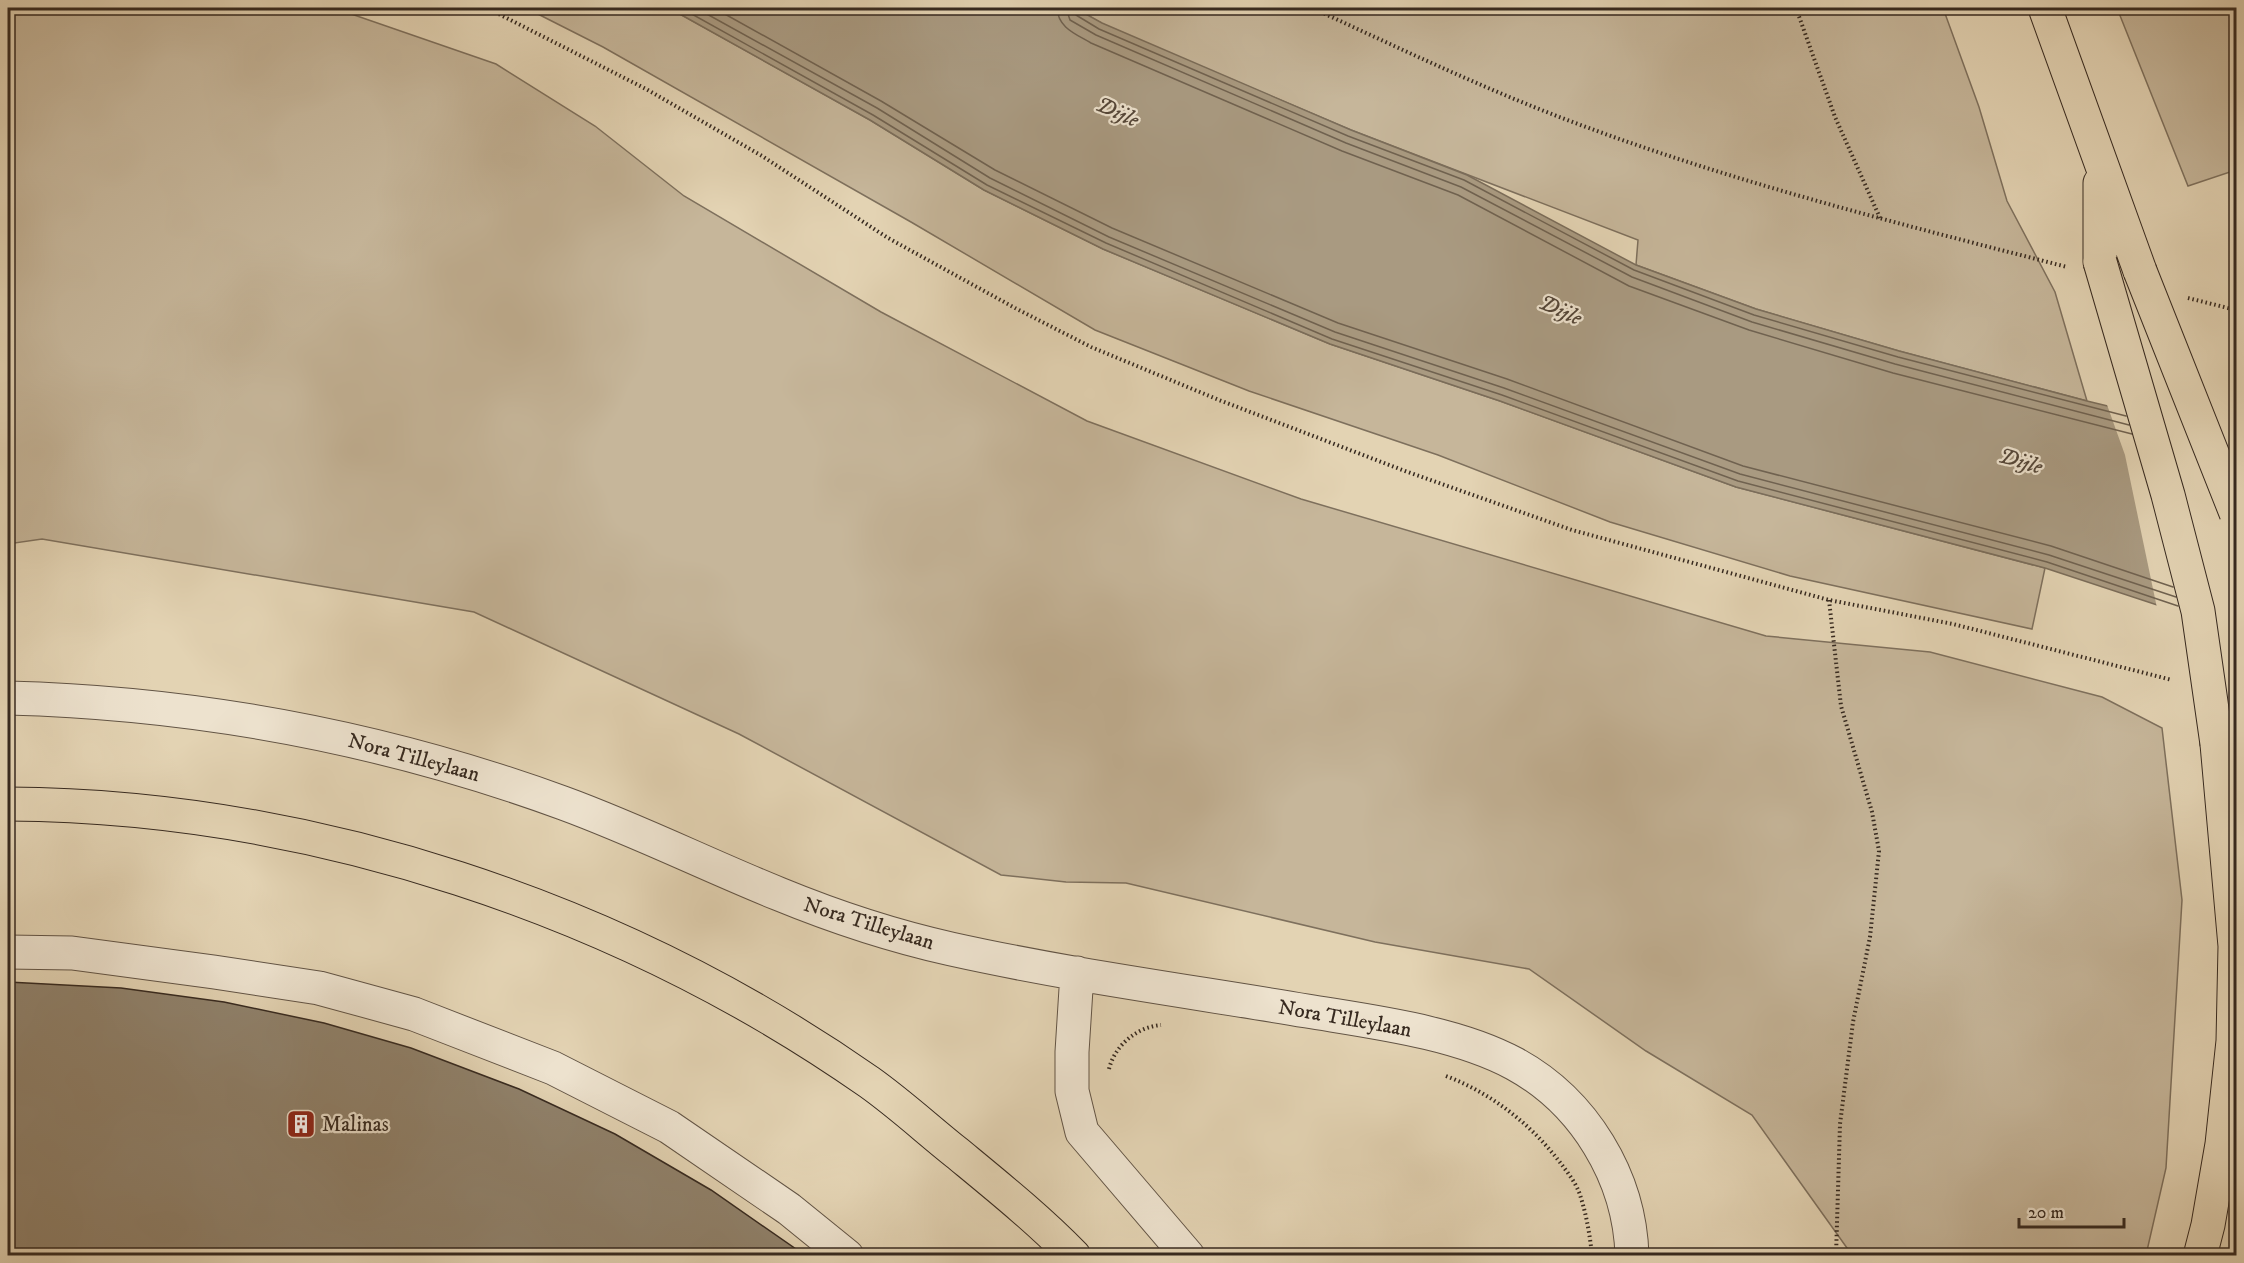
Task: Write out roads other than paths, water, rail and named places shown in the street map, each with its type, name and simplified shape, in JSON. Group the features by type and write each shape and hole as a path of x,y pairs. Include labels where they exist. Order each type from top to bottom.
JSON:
{"highway":[{"path":"2045,8 2140,271 2236,513"},
{"path":"2100,157 2088,265 2168,495 2198,611 2217,744 2235,946 2233,1041 2222,1144 2208,1225 2200,1256"},
{"path":"8,804 96,807 162,813 356,848 451,877 576,922 688,974 814,1046 871,1084 984,1174 1074,1256"}],"street":[{"name":"Nora Tilleylaan","path":"8,698 142,706 242,718 404,752 504,782 567,804 645,835 779,894 863,925 949,948 1077,973 1390,1025 1474,1047 1518,1066 1547,1086 1571,1108 1592,1133 1623,1196 1630,1229 1632,1256"},
{"path":"8,952 72,953 319,988 414,1014 553,1068 669,1127 789,1209 847,1256"},
{"path":"1077,973 1072,1091 1082,1132 1188,1256"}],"water":[{"name":"Dijle","path":"669,8 1075,8 1102,23 1351,130 1467,175 1636,265 1756,309 1899,351 2087,401 2236,437 2236,631 2045,568 1736,487 1500,401 1330,344 1103,249 984,190 870,120"}],"place":[{"name":"Malinas","path":"301,1124"}]}
